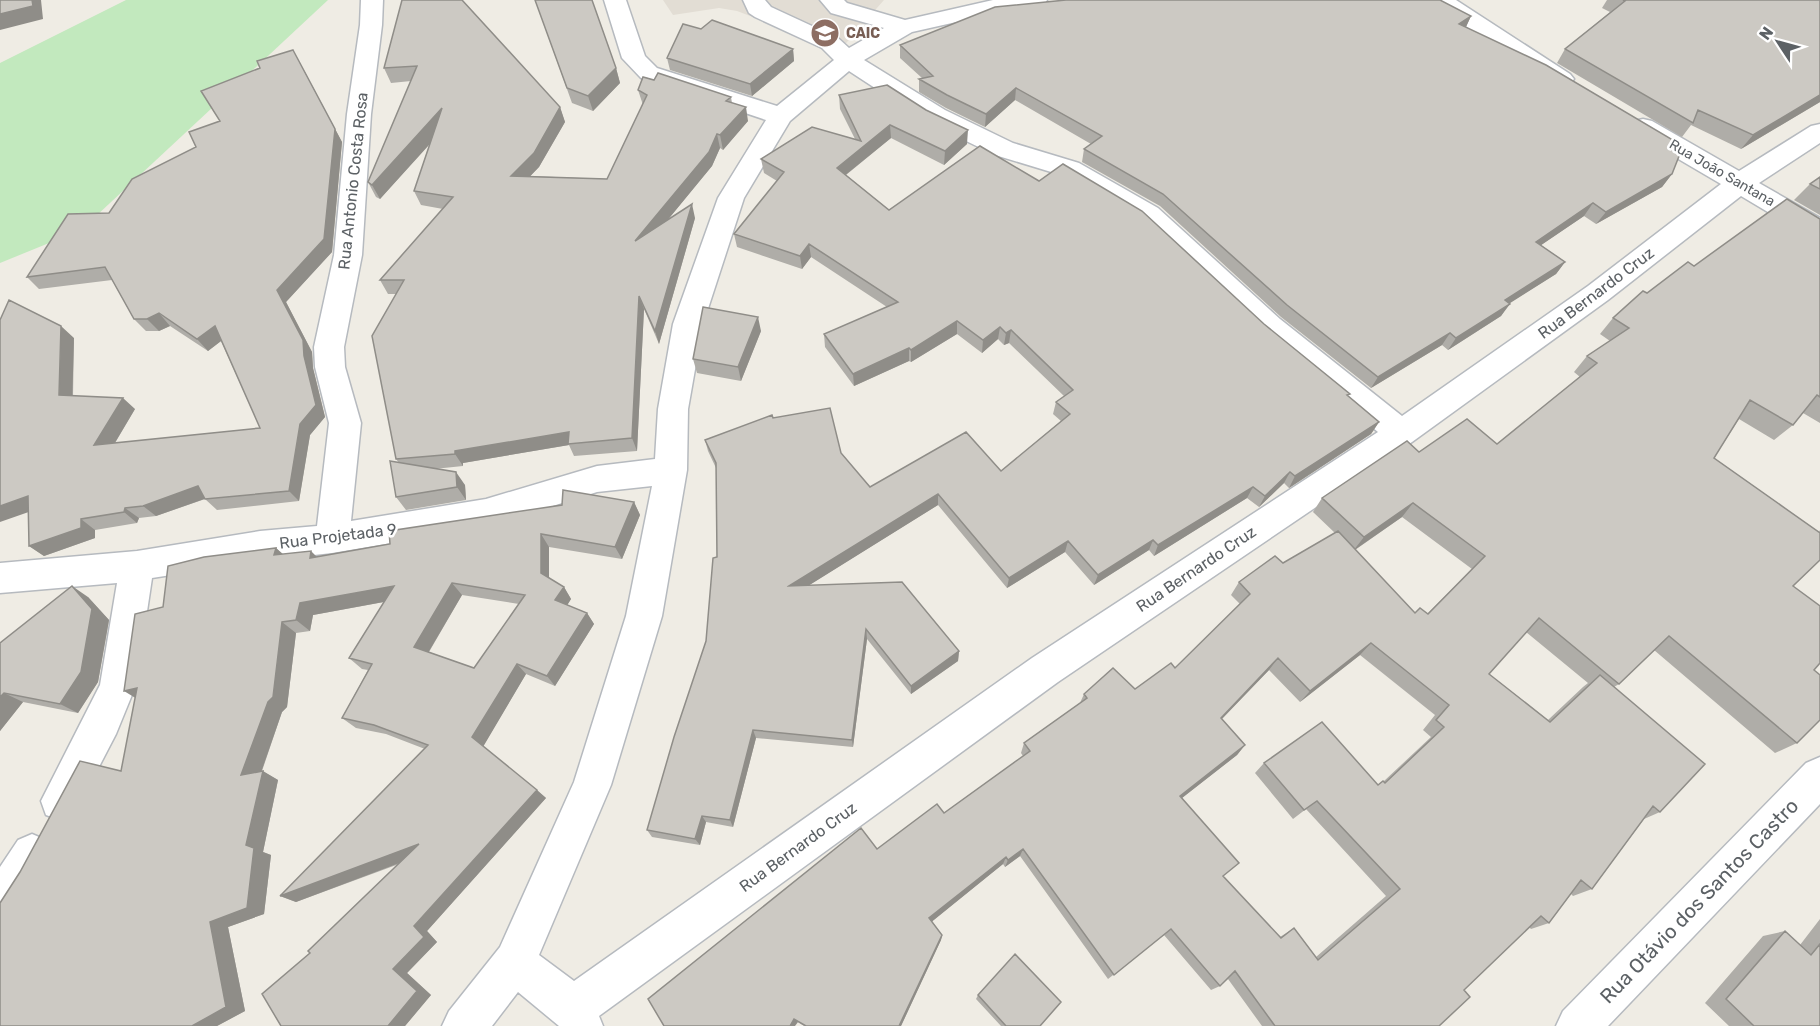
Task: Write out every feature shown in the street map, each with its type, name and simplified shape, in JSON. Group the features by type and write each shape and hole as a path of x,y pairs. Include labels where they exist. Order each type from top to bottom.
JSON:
{"street":[{"name":"Rua Antonio Costa Rosa","path":"332,539 345,423 330,367 329,346 348,255 359,114 371,25 372,0"},
{"path":"615,0 634,58 649,73 781,116"},
{"path":"754,0 757,8 763,12 830,43 848,60 936,116 1004,149 1070,169 1149,215 1270,327 1401,433"},
{"path":"831,0 839,8 904,27"},
{"path":"1441,0 1583,93"},
{"path":"464,1026 514,962 592,785 645,616 671,470 675,398 688,324 731,198 781,116 848,60 873,43 904,27 1021,1"},
{"name":"Rua João Santana","path":"1622,115 1820,230"},
{"name":"Rua Bernardo Cruz","path":"577,1017 1045,670 1401,433 1598,293 1740,183 1820,132"},
{"name":"Rua Projetada 9","path":"0,578 137,566 260,546 332,539 486,513 597,479 671,470"},
{"path":"0,903 27,864 103,720 118,684 137,566"},
{"path":"47,606 93,570"},
{"name":"Rua Otávio dos Santos Castro","path":"1578,1026 1820,776"},
{"path":"514,962 577,1017"}],"shaded area":[{"name":"CAIC","path":"663,0 884,0 840,50 737,11 719,8 673,15"}],"green space":[{"path":"126,0 328,0 81,230 0,263 0,63"}],"building":[{"path":"0,0 32,0 33,6 0,14"},
{"path":"402,0 462,0 560,107 534,153 511,176 607,179 647,95 638,90 643,77 654,80 658,73 731,97 726,101 746,107 720,135 717,134 709,152 635,241 692,204 655,331 639,296 632,438 568,444 569,432 455,451 455,454 396,459 372,336 404,280 380,280 453,197 414,191 442,108 372,185 368,182 417,66 384,68"},
{"path":"535,0 592,0 616,68 588,96 567,88"},
{"path":"1066,0 1440,0 1471,16 1459,24 1546,65 1683,146 1672,174 1606,212 1593,203 1536,242 1565,262 1505,300 1510,304 1456,338 1450,333 1378,377 1287,305 1163,194 1084,149 1102,136 1016,88 986,114 919,79 933,76 900,45 995,7"},
{"path":"1623,0 1820,0 1820,95 1753,135 1698,110 1693,123 1565,49 1625,1"},
{"path":"712,20 793,49 750,84 667,58 683,24 701,29"},
{"path":"293,50 335,129 324,239 277,290 303,340 304,356 316,405 300,424 289,491 205,499 198,486 143,506 125,508 124,512 81,519 81,528 29,546 28,496 0,506 0,320 9,300 61,326 59,395 123,398 94,445 260,428 215,326 197,339 159,313 147,319 134,319 105,267 27,277 68,214 109,213 132,179 196,147 189,132 220,121 201,91 260,68 257,61"},
{"path":"887,85 926,110 968,130 945,151 890,125 837,168 889,210 980,146 1039,181 1063,164 1142,211 1264,324 1350,394 1347,395 1379,422 1295,476 1290,472 1265,496 1253,487 1158,545 1153,540 1098,575 1068,541 1009,578 938,494 789,586 902,582 959,651 911,686 866,629 852,740 753,730 730,820 702,816 695,839 647,830 674,737 706,641 713,558 717,557 716,463 705,440 772,415 773,418 830,408 841,453 870,487 966,432 1001,471 1070,414 1056,402 1073,390 1011,330 1006,333 1000,327 983,340 957,321 911,350 909,348 853,374 824,334 898,302 809,244 800,256 734,234 784,172 761,159 812,127 861,141 839,95"},
{"path":"1820,177 1820,189 1810,184"},
{"path":"1787,199 1820,219 1820,397 1817,395 1793,425 1750,400 1714,458 1820,533 1820,560 1793,586 1820,606 1820,663 1814,670 1820,675 1820,720 1797,743 1669,636 1619,684 1539,618 1489,674 1550,722 1600,675 1705,764 1660,812 1653,806 1592,889 1581,880 1549,923 1541,916 1464,990 1470,997 1439,1026 1275,1026 1235,971 1220,986 1171,929 1114,975 1023,849 1008,860 1006,857 929,918 942,935 899,1026 806,1026 794,1019 790,1026 664,1026 648,999 861,828 877,849 937,804 944,813 1030,751 1024,743 1087,698 1084,694 1113,668 1135,689 1171,663 1175,668 1250,594 1239,582 1275,556 1283,563 1338,531 1415,613 1420,608 1428,614 1485,556 1413,503 1364,537 1322,498 1407,441 1419,452 1467,419 1497,444 1597,363 1587,356 1629,328 1613,318 1643,291 1647,293 1688,262 1694,266","holes":["1371,643 1449,705 1436,720 1444,727 1385,783 1383,781 1378,785 1322,722 1264,763 1304,810 1317,801 1400,889 1318,960 1294,928 1281,938 1223,876 1239,863 1180,796 1245,745 1221,718 1278,658 1310,691"]},
{"path":"703,307 758,317 738,367 693,359"},
{"path":"390,461 456,472 457,487 396,497"},
{"path":"563,490 634,502 615,547 541,534 541,573 564,587 555,600 587,613 547,676 517,664 472,737 537,790 414,926 424,937 393,969 417,991 388,1026 281,1026 262,994 310,953 308,951 419,844 280,896 428,745 374,725 342,718 372,664 349,658 394,586 300,603 296,620 282,622 273,697 268,702 241,775 263,771 246,845 254,848 247,908 210,922 226,1007 192,1026 0,1026 0,903 20,872 80,761 121,771 137,688 124,691 135,614 163,607 168,566 204,557 276,548 274,555 311,551 310,558 390,544 389,531 562,505","holes":["452,583 525,595 474,668 414,647"]},
{"path":"72,586 92,609 81,672 60,704 4,693 0,697 0,643"},
{"path":"1785,931 1811,955 1820,944 1820,1026 1754,1026 1726,999"},
{"path":"1015,954 1061,1002 1040,1026 1006,1026 978,995"}],"place":[{"name":"CAIC","path":"825,33"}]}
